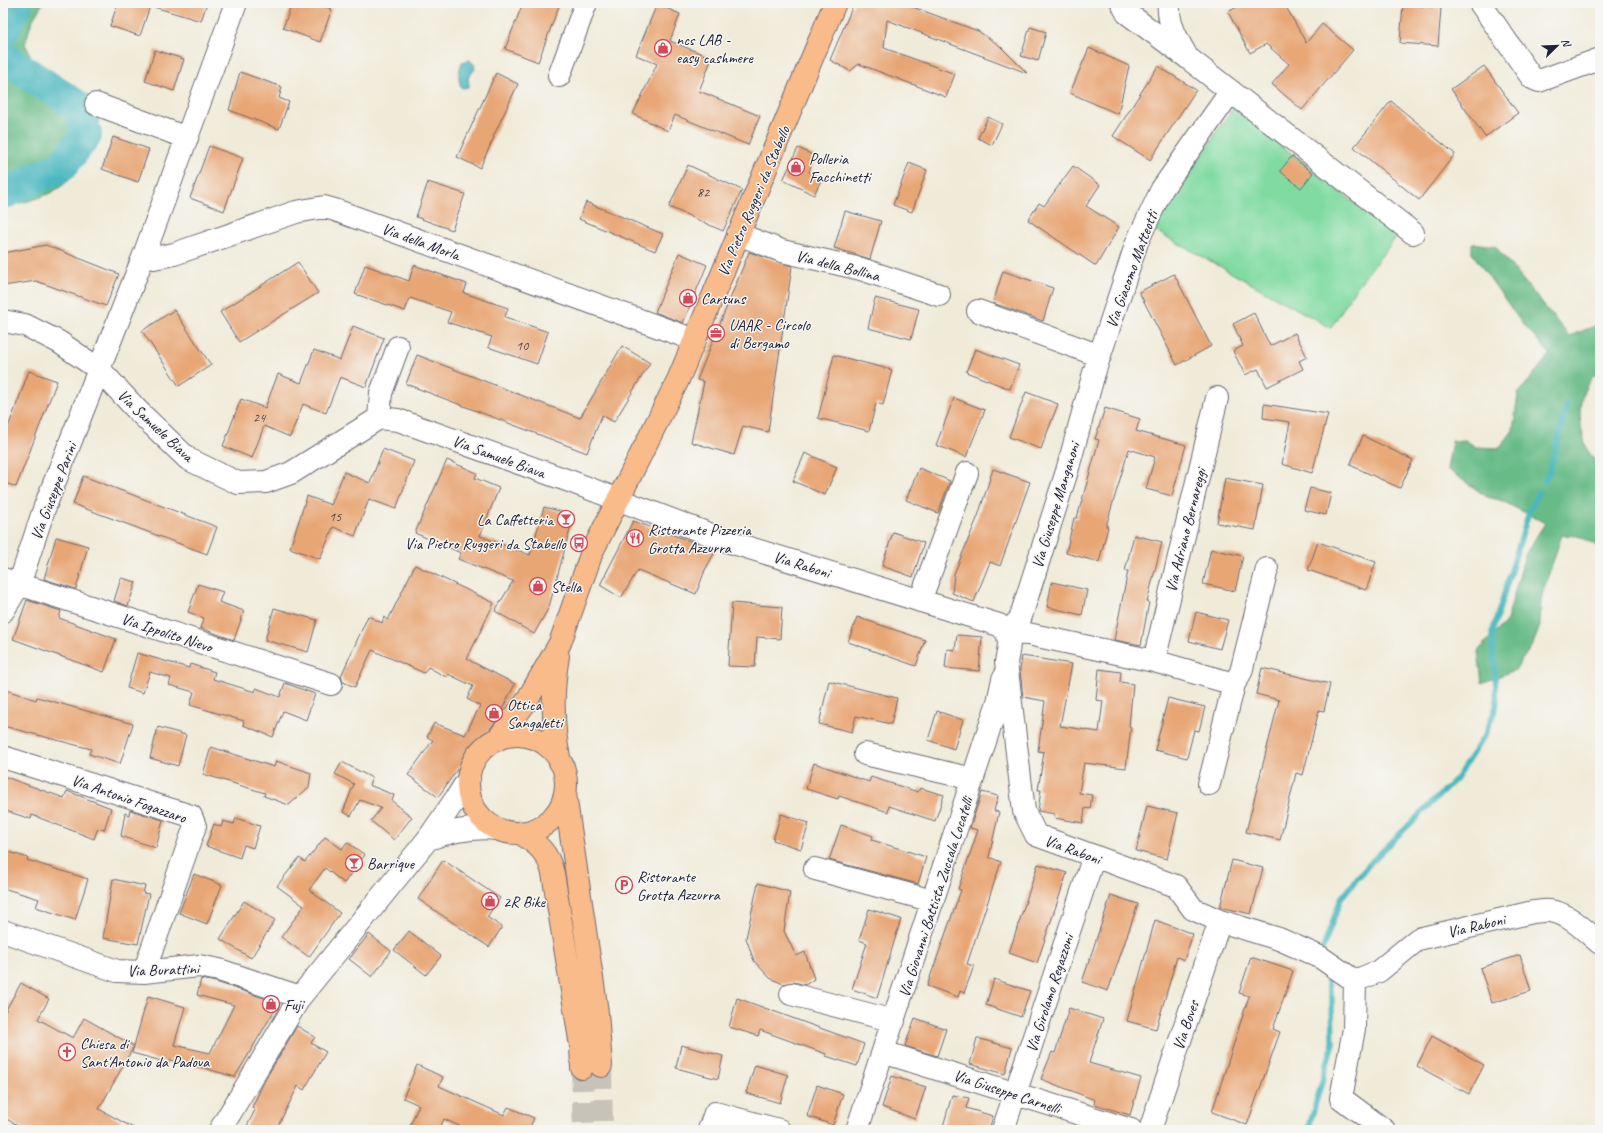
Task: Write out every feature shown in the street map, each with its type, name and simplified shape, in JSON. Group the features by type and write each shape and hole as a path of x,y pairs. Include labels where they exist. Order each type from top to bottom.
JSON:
{"main road":[{"name":"Via Pietro Ruggeri da Stabello","path":"498,740 526,702 560,643 592,552 617,500 660,418 695,340 835,3"},
{"path":"560,643 554,692 556,737 560,762"},
{"name":"Via Pietro Ruggeri da Stabello","path":"512,736 532,738 550,749 560,762 565,778 565,794 560,809 550,821 536,830 520,833 497,829 484,820 474,808 469,794 469,778 472,766 483,749 498,740 512,736"},
{"path":"520,833 544,851 550,860 580,1046 591,1067 597,1012 565,794"}],"street":[{"path":"100,370 144,255 236,3"},
{"path":"559,76 586,3"},
{"path":"1122,3 1127,13 1188,58 1413,233"},
{"path":"1480,3 1532,78 1539,81 1600,59"},
{"path":"1167,5 1174,32 1188,58"},
{"name":"Via Giacomo Matteotti","path":"1097,364 1137,242 1162,188 1230,91"},
{"path":"96,104 187,138"},
{"name":"Via della Morla","path":"144,255 154,258 174,254 296,212 324,208 335,210 695,340"},
{"name":"Via della Bollina","path":"738,234 782,252 861,269 939,295"},
{"path":"978,311 1097,364"},
{"name":"Via Samuele Biava","path":"3,321 25,325 59,342 100,370 138,411 188,459 238,483 266,482 291,473 380,418 398,420 617,500"},
{"path":"380,418 381,393 398,347"},
{"name":"Via Giuseppe Manganoni","path":"1007,633 1020,619 1067,471 1097,364"},
{"name":"Via Giuseppe Parini","path":"3,611 11,582 44,509 100,370"},
{"name":"Via Adriano Bernareggi","path":"1154,661 1217,398"},
{"path":"920,601 967,473"},
{"name":"Via Raboni","path":"617,500 730,542 999,625 1007,633 1009,642 1006,662 1024,811 1036,835 1176,886 1193,909 1220,921 1279,939 1320,957 1355,981 1379,970 1418,939 1533,912 1550,911 1571,920 1600,943"},
{"path":"1209,784 1234,684 1241,672 1267,569"},
{"name":"Via Ippolito Nievo","path":"11,582 331,684"},
{"path":"1007,633 1028,634 1154,661 1234,684"},
{"name":"Via Giovanni Battista Zuccala Locatelli","path":"857,1130 894,1022 998,702 1006,662"},
{"path":"865,754 973,779"},
{"name":"Via Antonio Fogazzaro","path":"3,758 191,816 195,826 144,972"},
{"name":"Via Pietro Ruggeri da Stabello","path":"220,1130 300,997 428,839 458,798 469,778"},
{"name":"Via Pietro Ruggeri da Stabello","path":"428,839 467,828 497,829"},
{"name":"Via Girolamo Regazzoni","path":"1004,1130 1094,856"},
{"path":"815,869 933,901"},
{"name":"Via Boves","path":"1150,1130 1220,921"},
{"name":"Via Burattini","path":"3,931 117,971 144,972 198,966 219,970 300,997"},
{"path":"1355,981 1354,1029 1341,1098 1384,1130"},
{"path":"791,994 894,1022"},
{"name":"Via Giuseppe Carnelli","path":"883,1052 1131,1130"},
{"path":"709,1130 716,1113 779,1130"}],"green space":[{"path":"3,3 43,3 32,21 25,44 40,68 75,99 86,115 89,128 88,142 84,157 78,170 69,180 58,189 45,195 18,204 3,206"},
{"path":"1233,108 1397,236 1353,292 1331,328 1154,230 1178,189"},
{"path":"1472,243 1495,246 1569,336 1600,324 1600,370 1586,387 1580,406 1580,417 1587,449 1598,464 1600,470 1600,547 1578,536 1562,535 1544,588 1541,601 1540,626 1533,644 1515,670 1482,683 1478,651 1507,620 1525,555 1545,523 1500,500 1487,497 1447,469 1452,441 1465,440 1476,447 1500,448 1513,430 1518,394 1550,354 1518,318 1472,253"}],"water":[{"path":"470,60 474,64 475,69 468,78 468,87 462,88 459,79 461,65 462,62"}],"building":[{"path":"118,3 151,3 140,36 110,26"},
{"path":"155,3 207,3 201,21 154,7"},
{"path":"292,3 315,3 332,9 320,42 283,28"},
{"path":"523,3 560,3 538,62 505,49"},
{"path":"854,3 902,3 978,31 999,45 1027,73 887,20 884,48 955,74 946,97 859,64 850,71 830,60"},
{"path":"1244,3 1284,3 1306,43 1322,24 1353,50 1302,110 1272,84 1289,64 1266,44 1250,53 1228,12"},
{"path":"657,4 680,14 670,41 712,58 699,91 760,116 748,145 675,115 668,131 633,114 657,64 636,55"},
{"path":"1403,4 1441,8 1438,46 1400,43"},
{"path":"1030,27 1046,32 1038,61 1021,56"},
{"path":"1089,48 1129,66 1118,114 1070,93"},
{"path":"155,50 184,59 174,91 145,81"},
{"path":"1158,66 1196,90 1150,160 1113,136"},
{"path":"1484,66 1518,113 1485,137 1451,89"},
{"path":"240,72 282,87 279,98 289,102 279,129 229,110"},
{"path":"496,73 518,84 480,168 457,157"},
{"path":"1391,101 1455,154 1419,200 1354,147"},
{"path":"988,117 1002,124 992,145 978,138"},
{"path":"113,137 149,149 138,182 102,169"},
{"path":"209,146 243,158 224,211 190,198"},
{"path":"798,148 815,156 809,172 822,178 814,195 783,180"},
{"path":"1292,156 1313,173 1301,188 1280,171"},
{"path":"909,163 927,170 912,212 893,205"},
{"path":"688,165 742,190 723,231 669,207"},
{"path":"1073,166 1100,185 1086,206 1119,227 1096,266 1028,220 1039,203 1044,206"},
{"path":"428,182 465,194 452,230 416,217"},
{"path":"586,202 663,234 655,251 579,219"},
{"path":"845,211 881,221 870,259 834,248"},
{"path":"46,245 119,274 106,306 36,281 3,286 3,253"},
{"path":"749,252 792,266 768,432 743,426 734,455 691,442 704,382 697,380"},
{"path":"679,253 707,265 683,323 655,312"},
{"path":"298,262 318,293 239,342 220,312"},
{"path":"365,265 409,281 414,265 467,284 464,293 508,308 505,317 548,332 537,364 488,347 492,337 447,322 451,312 410,298 405,311 355,294"},
{"path":"1003,271 1053,288 1043,321 993,303"},
{"path":"1174,274 1211,346 1177,365 1139,292"},
{"path":"875,298 919,309 911,339 868,328"},
{"path":"174,310 211,365 179,386 142,331"},
{"path":"1254,313 1270,346 1295,333 1307,357 1299,361 1303,369 1267,387 1258,369 1245,375 1233,351 1243,346 1233,324"},
{"path":"353,326 384,338 366,387 340,377 326,413 303,404 290,437 264,426 252,458 223,446 241,399 265,408 278,374 301,383 314,350 340,360"},
{"path":"622,346 650,363 614,422 602,415 587,453 406,384 417,355 580,418"},
{"path":"975,349 1019,365 1010,389 966,372"},
{"path":"834,355 892,370 883,405 876,403 869,431 818,418"},
{"path":"29,371 57,381 16,487 3,482 3,441"},
{"path":"1026,392 1058,404 1041,449 1009,437"},
{"path":"954,398 985,410 966,457 936,445"},
{"path":"1264,404 1328,414 1312,473 1282,464 1290,422 1263,418"},
{"path":"1105,408 1140,419 1136,431 1186,445 1172,496 1146,489 1155,457 1129,449 1106,526 1108,527 1099,562 1066,553 1074,518 1077,518 1099,440 1095,439"},
{"path":"1363,436 1413,460 1400,488 1350,465"},
{"path":"383,449 414,461 396,509 369,499 355,536 333,527 320,559 290,548 307,496 331,505 344,472 370,483"},
{"path":"805,453 837,467 825,495 793,481"},
{"path":"447,460 477,473 475,478 499,488 480,536 530,555 544,507 574,515 549,607 534,634 495,611 513,581 458,559 461,553 415,533"},
{"path":"919,468 950,481 938,513 906,500"},
{"path":"993,469 1030,482 1000,566 990,562 974,602 952,593 954,574 978,516"},
{"path":"83,476 217,527 207,554 73,504"},
{"path":"1225,478 1263,485 1255,530 1217,523"},
{"path":"1310,488 1331,493 1326,515 1304,510"},
{"path":"633,521 716,550 705,570 696,594 638,570 621,598 600,585"},
{"path":"893,532 924,543 913,577 882,566"},
{"path":"1134,535 1162,542 1147,602 1149,602 1141,645 1114,640 1128,571 1125,571"},
{"path":"56,537 88,546 76,589 44,579"},
{"path":"1318,542 1376,562 1366,590 1308,570"},
{"path":"1211,549 1243,556 1235,591 1203,584"},
{"path":"415,565 494,603 467,659 515,684 496,721 487,733 483,745 477,741 438,797 408,775 433,740 427,737 434,723 465,735 480,706 467,699 473,686 448,674 446,677 428,667 424,673 372,650 355,687 343,682 341,676 368,616 382,623 384,617 388,620"},
{"path":"121,578 136,582 128,606 114,601"},
{"path":"1052,582 1087,590 1082,615 1047,607"},
{"path":"198,584 223,592 219,602 244,611 234,640 200,628 204,618 188,612"},
{"path":"27,600 61,611 59,618 116,639 104,672 13,639"},
{"path":"732,603 782,607 780,639 757,637 755,667 728,666"},
{"path":"274,608 317,620 308,652 265,640"},
{"path":"1196,612 1228,620 1220,649 1189,641"},
{"path":"857,617 925,640 916,666 848,642"},
{"path":"957,635 982,637 979,671 945,668 947,649 955,650"},
{"path":"137,653 189,668 190,664 215,672 213,679 255,692 256,688 280,697 285,683 315,694 306,720 283,711 273,737 243,725 244,721 190,705 194,692 169,685 171,678 150,672 143,693 127,688"},
{"path":"1022,656 1072,664 1060,726 1099,732 1103,701 1096,700 1099,669 1121,672 1120,682 1133,684 1129,726 1131,727 1126,768 1084,763 1079,793 1092,795 1090,809 1085,808 1083,823 1054,818 1055,814 1038,811 1041,790 1038,790 1044,752 1038,751 1045,701 1023,697 1020,670"},
{"path":"1262,668 1330,684 1324,711 1319,710 1303,775 1296,773 1280,840 1246,832 1279,700 1256,694"},
{"path":"829,681 897,698 891,724 856,716 852,732 819,724"},
{"path":"3,689 36,700 37,697 133,724 120,764 89,754 91,749 3,726"},
{"path":"1168,698 1205,707 1199,731 1194,730 1187,758 1155,750"},
{"path":"937,711 963,720 954,749 928,740"},
{"path":"158,727 186,735 178,766 150,758"},
{"path":"211,747 274,767 276,761 311,773 309,787 289,805 264,796 265,793 203,774"},
{"path":"342,762 372,778 369,785 394,795 392,801 412,817 394,840 371,821 381,808 360,800 351,816 343,812 354,784 335,774"},
{"path":"814,763 869,782 871,777 918,792 920,788 944,795 935,821 889,806 888,812 839,796 838,799 806,789"},
{"path":"3,776 64,798 67,791 111,808 104,830 98,828 94,839 32,815 31,819 3,810"},
{"path":"982,792 998,796 994,811 999,812 989,857 1001,862 967,964 974,966 964,993 960,991 958,997 927,986 961,890 958,889 978,830 970,828"},
{"path":"1147,806 1178,813 1167,859 1136,851"},
{"path":"130,810 163,820 156,848 121,836 125,813 129,815"},
{"path":"781,814 809,823 801,849 773,840"},
{"path":"236,818 260,826 253,848 244,845 240,858 206,846 214,824 221,827 223,821 234,824"},
{"path":"841,825 873,836 872,840 926,857 918,884 829,860"},
{"path":"325,837 342,849 347,842 365,855 344,883 325,868 309,890 340,913 309,957 281,937 304,906 277,886 299,858 305,862"},
{"path":"3,850 28,858 27,860 88,879 75,920 36,907 39,899 3,888"},
{"path":"443,860 500,898 487,917 502,927 489,947 418,899"},
{"path":"1232,860 1263,868 1251,914 1220,907"},
{"path":"1038,864 1067,873 1037,963 1009,953"},
{"path":"194,874 222,885 207,924 179,913"},
{"path":"113,879 145,886 143,893 149,894 138,944 103,938"},
{"path":"758,883 790,892 784,931 796,956 805,952 814,979 805,985 794,982 783,984 770,978 754,961 746,938"},
{"path":"1111,895 1138,904 1108,991 1082,982"},
{"path":"244,901 275,920 251,958 220,939"},
{"path":"869,909 901,919 877,998 852,989 867,943 859,940"},
{"path":"1155,920 1193,934 1184,960 1177,957 1156,1029 1127,1021"},
{"path":"409,931 441,956 426,975 394,950"},
{"path":"369,934 391,951 372,977 349,959"},
{"path":"1520,955 1531,991 1492,1003 1480,968"},
{"path":"1251,957 1293,971 1273,1029 1280,1032 1247,1125 1212,1112 1249,996 1239,993"},
{"path":"201,979 216,982 279,1003 235,1077 170,1060 169,1063 132,1053 148,996 185,1007 174,1045 210,1053 234,1005 197,995"},
{"path":"994,979 1030,991 1021,1017 986,1005"},
{"name":"Chiesa di Sant'Antonio da Padova","path":"21,983 49,999 38,1019 73,1038 84,1018 134,1046 99,1109 137,1130 26,1130 3,1117 3,1015"},
{"path":"737,998 864,1044 857,1066 826,1056 826,1054 760,1030 758,1036 729,1027"},
{"path":"1069,1008 1103,1019 1089,1063 1141,1078 1130,1115 1094,1104 1095,1100 1041,1079 1052,1052 1055,1053"},
{"path":"915,1018 946,1029 937,1056 905,1046"},
{"path":"297,1026 315,1037 311,1043 326,1052 304,1090 298,1086 276,1130 245,1130 255,1110 252,1107 266,1078"},
{"path":"1432,1036 1484,1065 1469,1094 1417,1066"},
{"path":"977,1038 1012,1048 1005,1074 970,1064"},
{"path":"681,1045 723,1056 718,1079 676,1068"},
{"path":"417,1065 443,1077 439,1086 504,1115 508,1107 534,1118 530,1127 537,1130 468,1130 444,1119 439,1130 408,1130 419,1105 403,1098"},
{"path":"755,1065 788,1075 780,1103 746,1093"},
{"path":"892,1076 926,1087 915,1119 882,1107"},
{"path":"817,1085 843,1094 833,1125 807,1116"},
{"path":"952,1095 969,1098 966,1108 993,1116 989,1130 942,1130"}],"waterway":[{"path":"3,32 17,3"},
{"path":"3,57 79,107 86,135 62,166 7,192 3,192"},
{"path":"1544,481 1550,471 1567,404"},
{"path":"1322,951 1341,898 1372,861 1456,779 1486,733 1497,704 1492,633 1529,512 1539,492"},
{"path":"1308,1130 1333,1043 1332,998 1324,969"}],"tunnel":[{"path":"601,1066 602,1130"},
{"path":"582,1068 584,1130"}],"place":[{"name":"ncs LAB - easy cashmere","path":"663,48"},
{"name":"Polleria Facchinetti","path":"796,167"},
{"name":"Cartuns","path":"688,298"},
{"name":"UAAR - Circolo di Bergamo","path":"716,333"},
{"name":"La Caffetteria","path":"566,519"},
{"name":"Ristorante Pizzeria Grotta Azzurra","path":"635,538"},
{"name":"Via Pietro Ruggeri da Stabello","path":"579,543"},
{"name":"Stella","path":"538,586"},
{"name":"Ottica Sangaletti","path":"494,713"},
{"name":"Barrique","path":"354,863"},
{"name":"Ristorante Grotta Azzurra","path":"624,885"},
{"name":"2R Bike","path":"490,901"},
{"name":"Fuji","path":"271,1004"},
{"name":"Chiesa di Sant'Antonio da Padova","path":"67,1052"}]}
